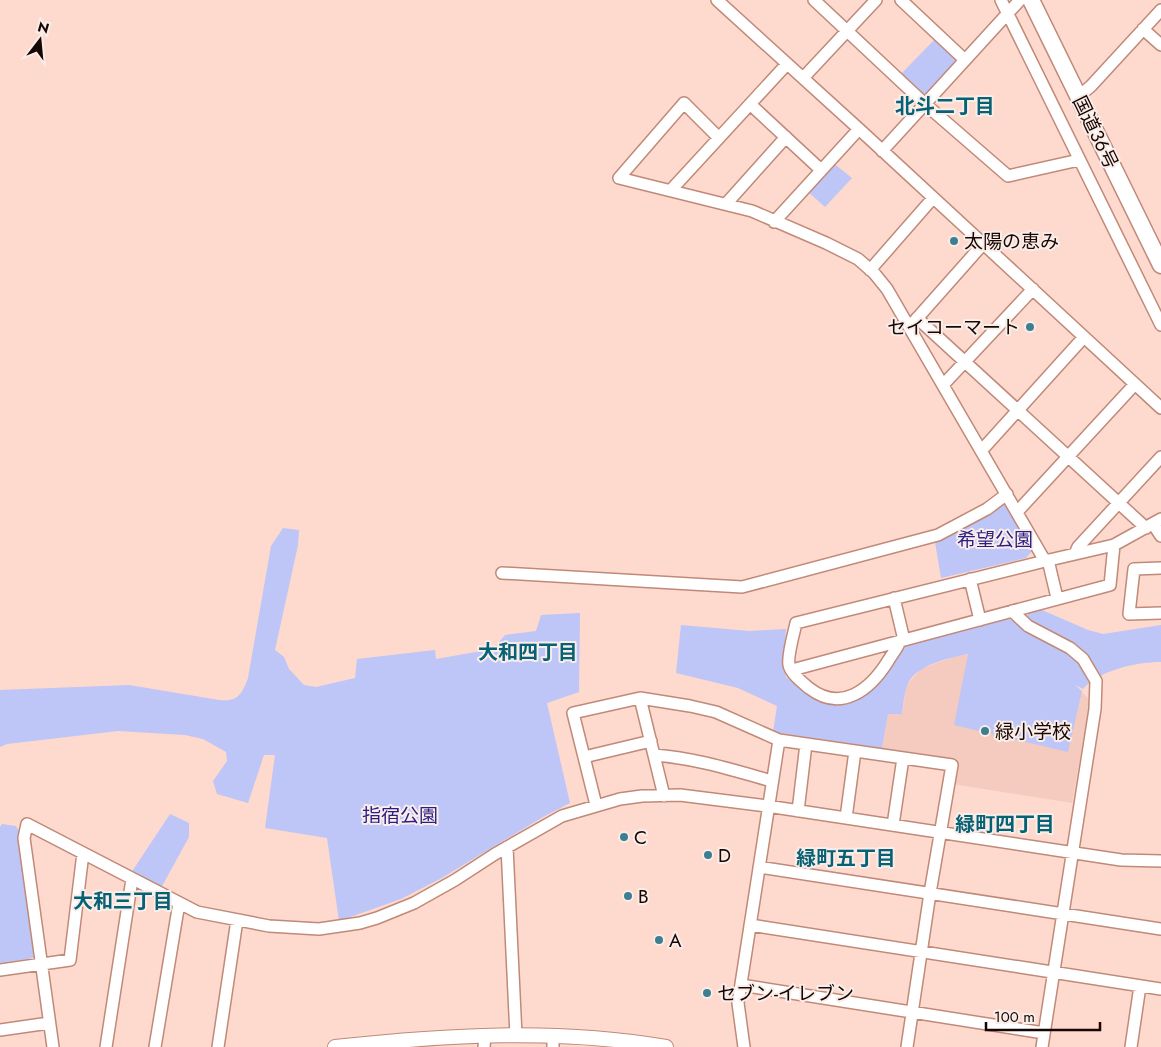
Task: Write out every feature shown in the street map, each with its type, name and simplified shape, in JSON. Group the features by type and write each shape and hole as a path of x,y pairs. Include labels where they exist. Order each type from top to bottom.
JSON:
{"highway":[{"name":"国道36号","path":"1031,0 1161,264"}],"main road":[{"path":"335,1047 484,1041 516,1036 553,1042 666,1047"}],"street":[{"path":"814,0 925,104 1008,176 1079,160"},
{"path":"803,78 876,0"},
{"path":"901,0 966,60"},
{"path":"1001,0 1079,160 1123,244 1161,325"},
{"path":"882,151 1020,0"},
{"path":"723,2 787,64 1161,408"},
{"path":"1078,97 1091,86 1161,10"},
{"path":"1143,29 1161,45"},
{"path":"671,190 787,64"},
{"path":"719,138 684,103 618,178 752,211 834,247 858,259 870,270 887,289 1046,560 1058,598"},
{"path":"750,104 821,170"},
{"path":"774,222 859,129"},
{"path":"726,204 786,137"},
{"path":"870,270 933,198"},
{"path":"909,327 983,244"},
{"path":"944,385 1033,290"},
{"path":"917,318 1118,503 1153,524 1161,536"},
{"path":"981,451 1084,337"},
{"path":"1017,512 1135,384"},
{"path":"1075,554 1078,547 1161,457"},
{"path":"502,573 742,587 938,535 987,509 1007,494"},
{"path":"894,598 902,641 881,673 871,684 858,693 837,700 816,694 792,670 789,664 796,623 894,598 1046,560 1114,545 1153,524"},
{"path":"792,670 1110,585 1114,545"},
{"path":"1161,568 1134,569 1129,614 1161,613"},
{"path":"970,579 980,620"},
{"path":"1012,611 1028,626 1070,648 1087,665 1096,682 1095,709 1071,852 1042,1047"},
{"path":"640,698 664,796"},
{"path":"596,805 573,713 640,698 716,712 779,740 952,765 930,893 907,1047"},
{"path":"744,1047 738,1003 740,985 779,740"},
{"path":"584,758 651,741"},
{"path":"798,811 806,744"},
{"path":"846,818 855,751"},
{"path":"654,755 677,756 772,781"},
{"path":"893,825 903,758"},
{"path":"53,1047 24,838 26,824 198,912 269,926 319,929 368,920 414,903 562,816 620,799 680,795 767,806 1121,860 1161,861"},
{"path":"507,847 516,1036"},
{"path":"0,970 70,960 83,853"},
{"path":"759,867 1161,929"},
{"path":"106,1047 132,878"},
{"path":"155,1047 179,903"},
{"path":"218,1047 237,920"},
{"path":"750,925 1161,989"},
{"path":"740,985 1044,1033"},
{"path":"1131,1047 1140,986"},
{"path":"0,1030 49,1023"}],"shaded area":[{"name":"緑小学校","path":"987,651 1059,671 1090,700 1072,803 953,784 957,759 882,748 888,714 902,714 907,685 921,669 953,657"}],"green space":[{"path":"936,38 960,60 925,97 901,74"},
{"path":"832,162 852,178 825,207 807,191"},
{"name":"希望公園","path":"1005,503 1033,550 1026,558 941,578 935,542"},
{"name":"指宿公園","path":"283,528 299,530 298,545 275,650 284,657 289,669 304,685 316,687 355,678 357,659 435,650 436,659 493,649 505,635 536,631 541,615 580,613 579,692 547,703 570,803 543,817 440,879 401,899 339,921 327,838 265,828 275,755 264,755 248,803 217,794 213,781 227,761 226,752 203,739 185,735 118,731 7,744 0,747 0,690 129,685 219,700 230,700 238,696 248,678 271,546"},
{"path":"1042,610 1088,630 1103,634 1161,625 1161,662 1119,668 1090,682 1083,689 1075,685 1082,691 1068,752 954,725 968,654 933,664 924,668 911,679 906,689 902,714 888,714 882,748 773,732 777,706 738,688 676,673 681,625 749,631 786,629 783,662 786,677 814,699 829,704 846,702 885,674 903,645 1006,617 1015,622 1027,617 1028,611"},
{"path":"170,814 189,823 189,837 161,888 131,873"},
{"path":"2,824 16,826 20,833 34,958 0,963 0,827"}],"place":[{"name":"太陽の恵み","path":"954,241"},
{"name":"セイコーマート","path":"1030,327"},
{"name":"緑小学校","path":"985,731"},
{"name":"C","path":"624,837"},
{"name":"D","path":"708,855"},
{"name":"B","path":"628,896"},
{"name":"A","path":"659,940"},
{"name":"セブン-イレブン","path":"707,993"}],"district":[{"name":"北斗二丁目","path":"945,106"},
{"name":"大和四丁目","path":"528,652"},
{"name":"緑町四丁目","path":"1005,824"},
{"name":"緑町五丁目","path":"846,858"},
{"name":"大和三丁目","path":"123,901"}]}
